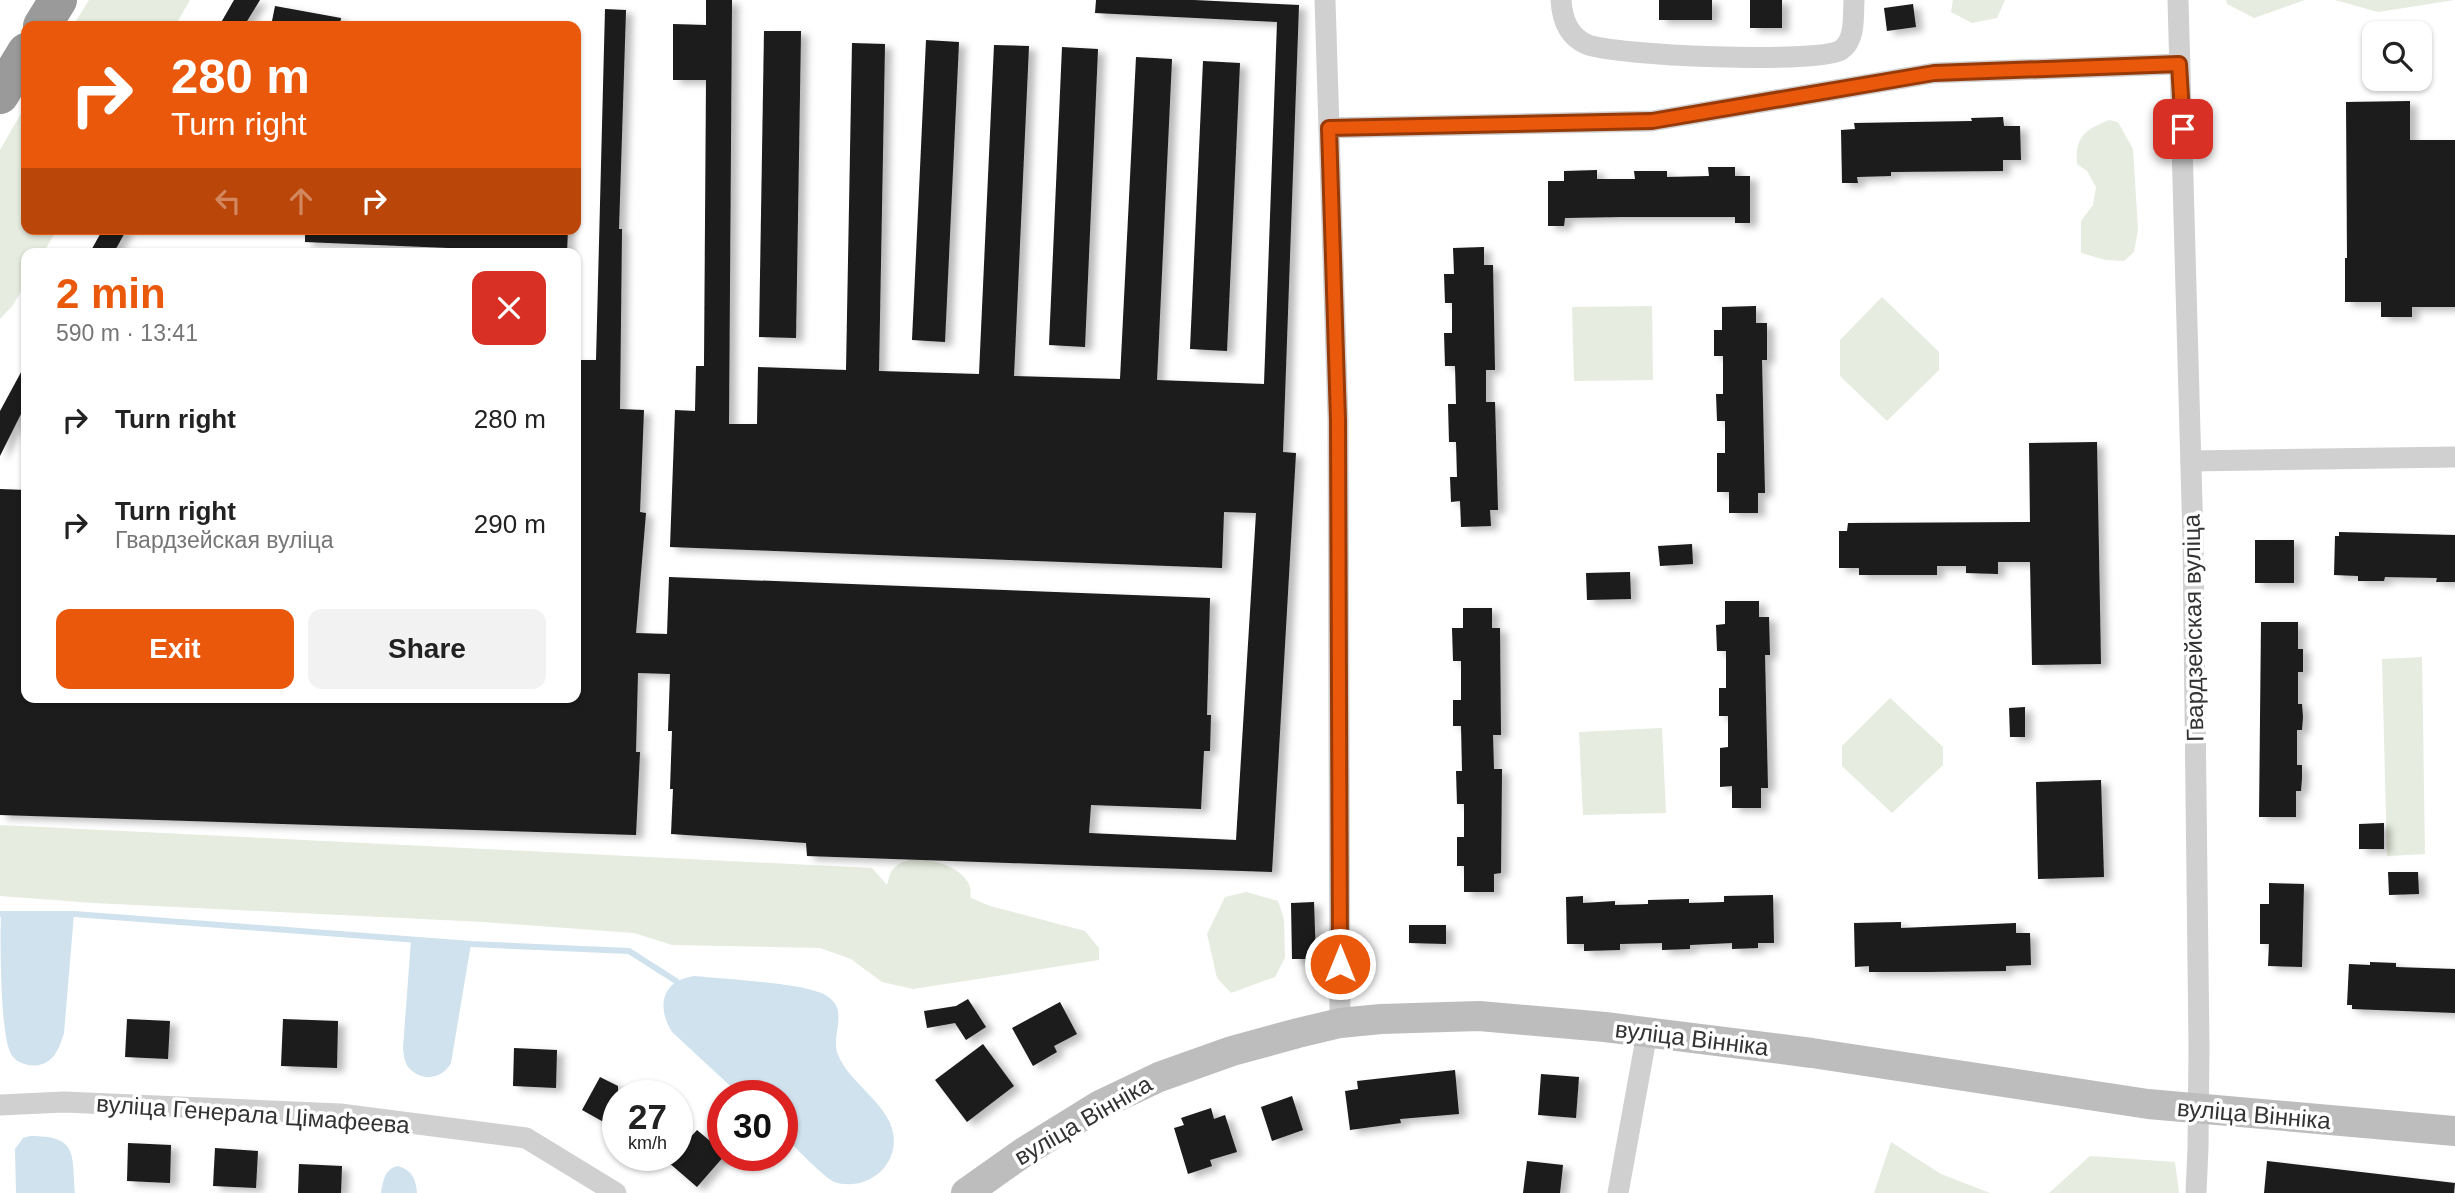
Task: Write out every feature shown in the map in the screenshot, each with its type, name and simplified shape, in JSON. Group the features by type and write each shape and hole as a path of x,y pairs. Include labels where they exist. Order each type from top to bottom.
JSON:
{"highway":[{"path":"45,21 58,0"},
{"path":"0,95 21,60"}],"street":[{"path":"1325,0 1338,420 1340,1023"},
{"path":"1561,0 1567,26 1578,39 1594,47 1754,57 1818,56 1840,50 1850,37 1854,0"},
{"name":"Гвардзейская вуліца","path":"2178,0 2190,461 2199,1109 2196,1193"},
{"path":"1329,128 1652,121 1934,73 2179,64"},
{"path":"2190,461 2455,457"},
{"name":"вуліца Вінніка","path":"966,1193 1024,1152 1100,1105 1159,1077 1232,1051 1340,1023 1381,1019 1479,1016 1647,1033 1812,1053 2148,1104 2455,1131"},
{"path":"1618,1193 1647,1033"},
{"name":"вуліца Генерала Цімафеева","path":"0,1105 64,1102 340,1114 526,1138 616,1193"}],"shaded area":[{"path":"89,0 190,0 178,21 76,21"},
{"path":"1953,0 2005,0 1997,18 1972,23 1951,12"},
{"path":"2226,0 2305,0 2254,18 2227,4"},
{"path":"2335,0 2455,0 2378,12"},
{"path":"21,114 21,235 54,235 46,248 21,248 21,291 0,319 0,150"},
{"path":"2109,120 2118,122 2133,149 2138,230 2134,252 2124,261 2106,260 2081,253 2081,221 2093,205 2096,187 2087,171 2077,164 2078,147 2083,135"},
{"path":"1882,297 1939,352 1939,370 1887,421 1840,376 1840,340"},
{"path":"1652,306 1653,380 1574,381 1572,307"},
{"path":"2422,657 2425,854 2387,856 2382,659"},
{"path":"1890,698 1943,747 1943,765 1892,813 1842,766 1842,746"},
{"path":"1662,728 1666,813 1583,815 1579,732"},
{"path":"0,825 872,868 887,885 892,871 901,863 923,860 947,865 957,871 970,887 971,898 990,906 1085,931 1099,948 1099,960 913,989 882,982 851,959 820,948 672,945 634,933 483,922 0,896"},
{"path":"1246,892 1278,901 1284,919 1285,958 1275,977 1231,993 1217,978 1207,934 1225,897"},
{"path":"1891,1142 1941,1174 1990,1193 1874,1193"},
{"path":"2090,1156 2175,1162 2179,1193 2049,1193"}],"water":[{"path":"1,914 74,914 64,1033 53,1057 39,1065 27,1065 16,1060 7,1043 2,987"},
{"path":"411,940 471,944 451,1063 443,1072 433,1077 416,1074 409,1068 404,1057"},
{"path":"695,976 803,988 827,996 834,1002 838,1016 838,1055 849,1073 885,1114 894,1137 889,1161 881,1171 860,1183 834,1182 798,1150 798,1080 724,1080 672,1032 664,1013 665,996 675,983"},
{"path":"30,1136 57,1139 65,1143 72,1157 75,1193 16,1193 15,1149 23,1138"},
{"path":"398,1166 412,1176 417,1193 381,1193 387,1172"}],"building":[{"path":"234,0 260,0 247,21 222,21"},
{"path":"706,0 732,0 729,424 757,424 758,367 846,370 852,43 885,44 879,371 979,374 994,45 1029,46 1014,376 1120,379 1136,57 1172,59 1157,380 1264,384 1277,22 1095,13 1096,0 1194,0 1299,5 1283,452 1296,453 1272,872 807,856 806,843 671,834 672,731 668,731 670,674 638,673 636,752 640,752 636,835 0,815 0,489 21,490 21,703 581,703 581,360 596,360 605,9 626,10 619,229 622,229 620,409 644,410 640,512 646,513 636,633 667,634 669,577 1210,598 1207,715 1211,715 1210,751 1204,751 1201,809 1091,805 1089,833 1236,840 1256,513 1224,512 1222,568 670,547 675,410 695,411 696,366 704,366 706,80 673,80 673,24 706,25"},
{"path":"1659,0 1712,0 1712,20 1659,20"},
{"path":"1750,0 1782,0 1782,28 1750,28"},
{"path":"1913,4 1916,27 1887,31 1884,8"},
{"path":"275,6 341,18 341,21 272,21"},
{"path":"764,31 801,31 796,338 759,337"},
{"path":"926,40 959,42 945,342 912,340"},
{"path":"1062,47 1098,49 1085,347 1049,345"},
{"path":"1203,61 1240,63 1227,351 1190,349"},
{"path":"2410,101 2410,140 2455,140 2455,307 2412,307 2412,317 2381,317 2381,302 2345,302 2346,102"},
{"path":"2003,117 2004,126 2020,126 2021,160 2003,160 2003,171 1891,172 1891,176 1857,177 1858,183 1842,183 1841,130 1855,129 1854,123 1972,121 1971,118"},
{"path":"1708,167 1735,167 1735,176 1750,176 1750,223 1735,223 1735,217 1621,217 1565,218 1564,226 1548,226 1548,181 1564,181 1564,171 1597,170 1597,179 1635,179 1634,171 1667,171 1667,177 1709,176"},
{"path":"100,235 124,235 116,248 92,248"},
{"path":"305,235 568,235 567,248 448,248 305,242"},
{"path":"1484,247 1484,265 1493,265 1495,370 1486,370 1486,402 1495,402 1498,510 1490,510 1491,526 1461,527 1460,501 1451,502 1450,477 1457,477 1456,442 1449,442 1448,404 1456,404 1455,366 1445,366 1444,333 1452,333 1452,303 1445,303 1444,274 1454,274 1453,248"},
{"path":"1756,306 1756,323 1767,323 1767,360 1762,360 1765,493 1758,493 1758,513 1729,513 1729,492 1717,492 1717,453 1725,453 1725,421 1717,421 1716,394 1723,394 1723,356 1714,356 1714,330 1722,330 1722,307"},
{"path":"21,372 21,414 0,456 0,411"},
{"path":"2097,442 2101,664 2032,665 2030,562 1998,562 1998,574 1966,573 1966,566 1937,566 1937,575 1859,575 1859,568 1839,568 1839,531 1847,531 1848,523 2030,522 2029,443"},
{"path":"2339,532 2455,535 2455,582 2436,582 2437,578 2385,577 2384,581 2358,581 2358,576 2334,575 2335,536 2339,536"},
{"path":"2255,540 2294,540 2294,583 2255,583"},
{"path":"1692,544 1693,564 1660,566 1658,546"},
{"path":"1630,572 1631,599 1587,600 1586,573"},
{"path":"1725,601 1759,601 1759,617 1769,617 1770,655 1765,655 1768,788 1761,788 1761,808 1732,808 1732,786 1720,787 1720,748 1728,747 1728,716 1719,716 1719,688 1726,688 1726,651 1717,651 1716,625 1725,624"},
{"path":"1463,608 1492,608 1492,628 1500,628 1501,735 1493,735 1494,769 1502,769 1501,873 1494,874 1494,892 1464,892 1464,866 1457,866 1457,837 1464,837 1464,804 1457,804 1456,771 1462,771 1461,726 1453,726 1453,700 1461,700 1461,661 1453,661 1452,628 1463,628"},
{"path":"2261,622 2298,622 2298,649 2303,649 2303,672 2298,672 2298,704 2302,704 2303,717 2302,730 2297,730 2297,765 2302,765 2302,778 2301,791 2296,791 2296,817 2259,817"},
{"path":"2025,707 2025,737 2010,737 2009,708"},
{"path":"2101,780 2104,877 2038,879 2036,782"},
{"path":"2384,823 2384,849 2359,849 2359,824"},
{"path":"2388,872 2418,872 2419,894 2389,895"},
{"path":"2269,883 2304,884 2302,967 2268,966 2269,944 2260,944 2260,904 2269,904"},
{"path":"1773,895 1774,943 1758,943 1758,948 1732,949 1732,943 1690,945 1690,949 1662,950 1662,943 1620,944 1620,950 1584,951 1584,944 1567,944 1566,897 1583,896 1583,903 1615,901 1615,905 1648,904 1648,900 1724,902 1724,896"},
{"path":"1314,902 1316,959 1292,959 1291,903"},
{"path":"1901,922 1901,928 2016,923 2016,933 2030,933 2031,965 2006,966 2006,971 1925,972 1869,972 1869,966 1855,967 1854,923"},
{"path":"1409,925 1446,925 1446,944 1409,943"},
{"path":"2370,962 2396,963 2396,967 2455,969 2455,1013 2352,1009 2352,1005 2347,1005 2349,964 2370,965"},
{"path":"968,999 986,1027 966,1040 955,1023 927,1028 924,1011 956,1006"},
{"path":"1060,1002 1077,1034 1054,1046 1057,1052 1033,1066 1012,1028"},
{"path":"127,1019 170,1021 168,1059 125,1057"},
{"path":"283,1019 338,1021 337,1068 281,1066"},
{"path":"983,1044 1014,1086 967,1122 935,1080"},
{"path":"514,1048 557,1050 556,1088 513,1086"},
{"path":"1455,1070 1459,1114 1400,1119 1401,1123 1350,1130 1345,1091 1358,1089 1357,1081"},
{"path":"1541,1074 1579,1077 1576,1118 1538,1115"},
{"path":"600,1077 606,1080 602,1080 602,1121 582,1110"},
{"path":"1292,1096 1303,1130 1272,1141 1261,1107"},
{"path":"1211,1108 1214,1119 1225,1115 1237,1152 1210,1160 1212,1166 1188,1174 1174,1128 1184,1125 1181,1118"},
{"path":"697,1130 707,1138 707,1171 711,1171 697,1187 678,1171 693,1171 693,1134"},
{"path":"128,1143 171,1145 170,1183 127,1181"},
{"path":"215,1148 258,1151 256,1188 213,1186"},
{"path":"1527,1161 1563,1165 1560,1193 1523,1193"},
{"path":"2267,1161 2455,1183 2454,1193 2264,1193"},
{"path":"299,1164 342,1166 341,1193 298,1193"}],"waterway":[{"path":"0,914 74,914 471,944 629,951 676,981"}],"route":[{"path":"1340,964 1338,420 1329,128 1652,121 1934,73 2179,64 2183,129"}]}
